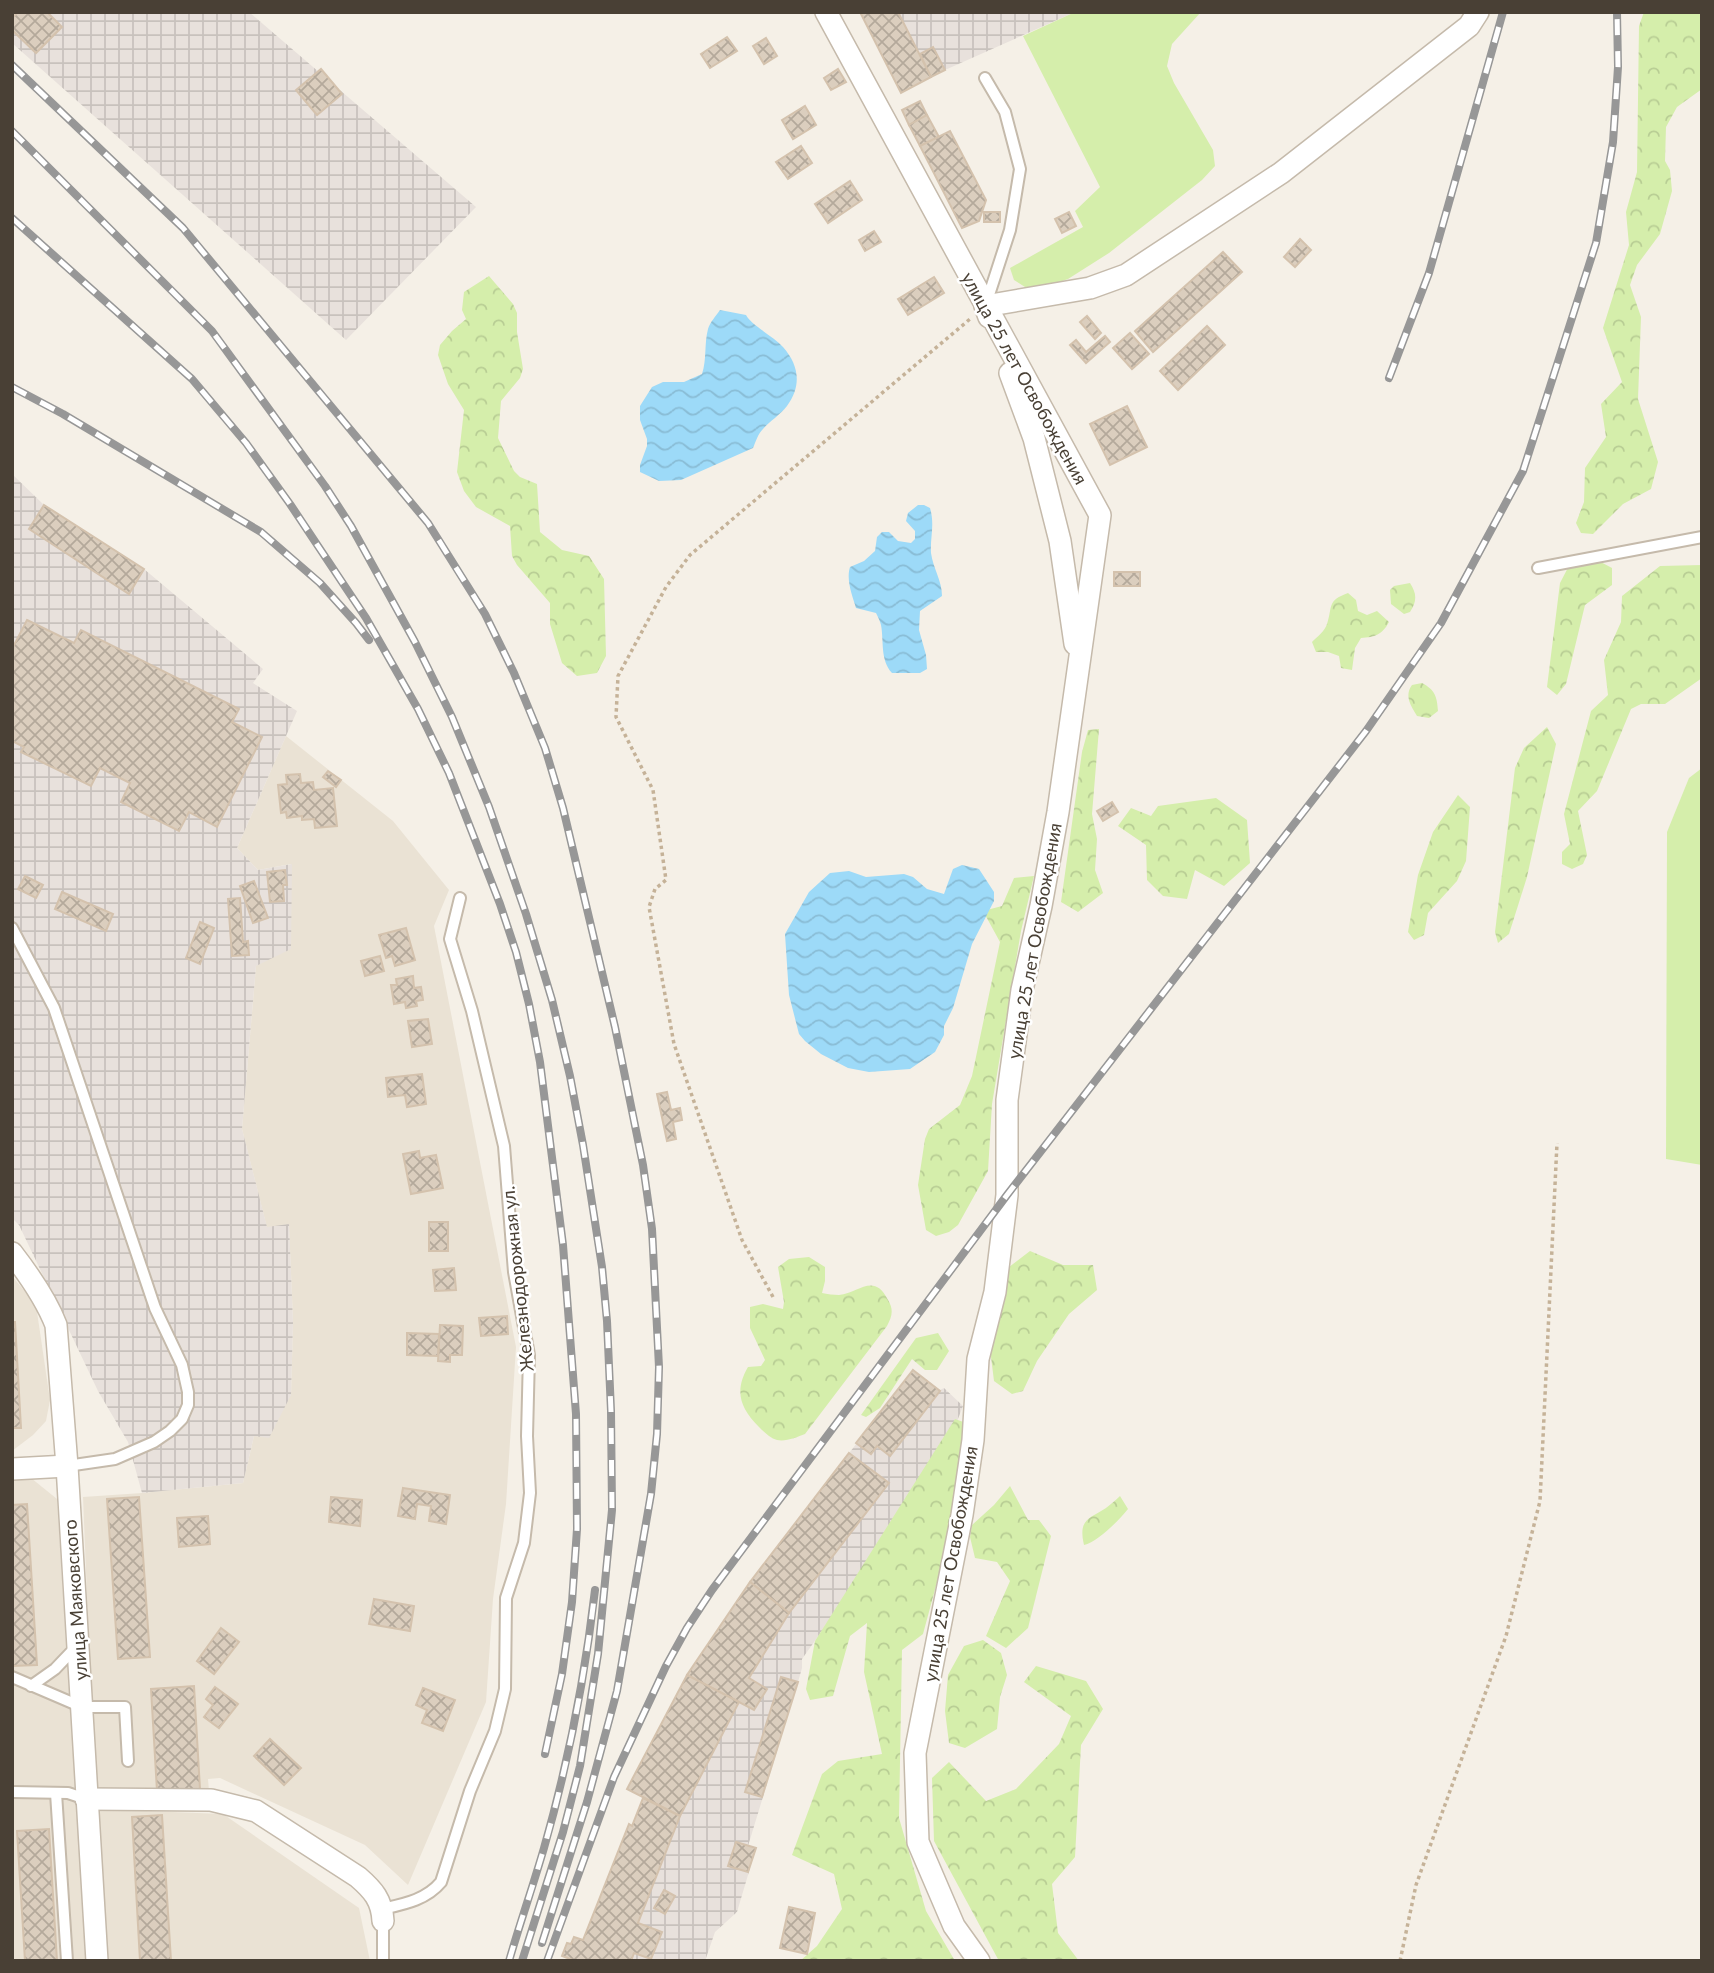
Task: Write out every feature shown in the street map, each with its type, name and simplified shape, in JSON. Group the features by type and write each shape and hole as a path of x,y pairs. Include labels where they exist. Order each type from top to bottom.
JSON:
{"street":[{"name":"улица 25 лет Освобождения","path":"826,12 1100,515 1058,812 1020,1004 1007,1100 1007,1195 995,1292 978,1359 973,1440 962,1515 915,1753 918,1842 954,1926 979,1961"},
{"path":"1078,671 1060,541 1034,438 985,306 1090,288 1126,275 1281,173 1469,26 1478,12"},
{"name":"улица Маяковского","path":"13,1255 51,1311 56,1325 97,1961"},
{"path":"12,1469 67,1466"},
{"path":"86,1800 211,1800 256,1811 358,1877 378,1898 383,1915"}],"lane":[{"path":"985,78 1005,112 1020,169 1010,230 985,306"},
{"path":"1538,568 1702,537"},
{"name":"Железнодорожная ул.","path":"383,1915 433,1891 441,1882 470,1791 495,1731 505,1689 506,1598 524,1543 530,1493 527,1436 529,1355 514,1272 504,1146 472,1011 450,939 460,898"},
{"path":"12,928 54,1008 155,1308 182,1366 188,1392 188,1405 182,1419 154,1442 115,1459 67,1466"},
{"path":"31,1686 55,1669 78,1645"},
{"path":"12,1677 82,1707 125,1707 128,1762"},
{"path":"12,1792 68,1793 86,1800"},
{"path":"56,1793 67,1961"},
{"path":"383,1915 383,1961"}],"path":[{"path":"773,1297 742,1240 674,1044 649,906 655,889 666,880 653,790 616,716 618,676 666,587 690,555 985,306"},
{"path":"1400,1961 1416,1885 1506,1636 1540,1502 1557,1143"}],"shaded area":[{"path":"12,12 249,12 476,207 346,340 12,43"},
{"path":"860,12 1075,12 945,70 901,93"},
{"path":"12,474 44,505 144,569 263,669 253,683 297,711 237,848 258,870 292,864 291,949 256,966 242,1129 267,1227 289,1224 293,1322 291,1395 269,1438 254,1436 243,1483 142,1493 128,1442 98,1391 19,1225 12,1218"},
{"path":"286,736 393,821 449,890 434,926 516,1347 506,1504 493,1599 486,1702 408,1885 365,1845 220,1778 208,1779 209,1791 95,1795 83,1497 243,1483 254,1436 291,1395 293,1322 289,1225 267,1228 242,1129 256,966 291,864 258,870 237,848"},
{"path":"12,1276 36,1305 50,1400 46,1421 12,1451"},
{"path":"913,1370 940,1390 944,1388 963,1406 940,1465 802,1659 798,1682 748,1846 756,1848 737,1912 715,1932 705,1961 575,1961 562,1956 567,1943 571,1944 574,1937 584,1940 629,1824 632,1825 643,1798 627,1789 687,1675 750,1582"},
{"path":"31,1478 57,1499 86,1961 12,1961 12,1479"},
{"path":"94,1809 223,1814 359,1908 370,1961 105,1961"}],"green space":[{"path":"1075,12 1201,12 1172,44 1167,66 1213,150 1215,166 1202,180 1109,253 1068,279 1045,287 1025,287 1014,280 1010,268 1083,227 1075,211 1100,187 1023,36"},
{"path":"1644,12 1702,12 1702,89 1677,107 1666,127 1665,161 1670,170 1672,191 1660,234 1637,265 1630,285 1641,317 1638,399 1658,462 1651,489 1623,504 1593,534 1581,533 1576,523 1584,502 1585,468 1606,437 1601,404 1622,382 1603,328 1629,245 1626,212 1637,172 1639,26"},
{"path":"489,276 513,304 517,313 523,369 520,378 501,401 498,438 514,471 520,477 537,484 540,532 562,550 589,556 604,579 606,656 597,673 577,676 562,663 550,624 550,603 512,556 510,526 476,507 464,491 457,472 464,410 448,384 438,355 440,345 466,319 462,310 464,292"},
{"path":"1573,558 1597,560 1612,568 1612,585 1585,605 1566,684 1557,695 1547,687 1560,583"},
{"path":"1702,565 1702,678 1665,704 1641,704 1631,709 1597,791 1578,811 1587,855 1583,864 1572,869 1562,864 1562,852 1570,844 1564,814 1591,711 1608,695 1604,660 1621,622 1622,596 1660,566"},
{"path":"1410,583 1415,601 1410,612 1404,614 1391,604 1390,590 1394,586"},
{"path":"1348,593 1356,600 1358,611 1367,615 1377,611 1389,622 1378,634 1361,638 1355,648 1352,670 1341,668 1339,656 1316,652 1312,642 1326,627 1333,602"},
{"path":"1422,683 1433,691 1437,701 1438,711 1429,718 1417,716 1409,701 1412,685"},
{"path":"1547,727 1556,744 1527,877 1509,934 1498,943 1495,932 1515,768 1524,748"},
{"path":"1099,729 1092,814 1097,839 1095,870 1103,893 1078,912 1061,902 1082,752 1088,730"},
{"path":"1702,768 1702,1165 1666,1159 1667,832 1689,778"},
{"path":"1458,795 1470,807 1466,861 1457,881 1428,913 1424,935 1414,940 1408,932 1418,875 1433,832"},
{"path":"1216,798 1247,820 1250,863 1224,886 1195,870 1187,899 1163,896 1147,880 1146,845 1118,826 1131,808 1151,816 1158,806"},
{"path":"1034,876 1021,931 992,1104 988,1171 958,1225 949,1232 936,1236 926,1230 918,1185 929,1129 960,1105 972,1076 1000,942 983,911 1002,906 1014,878"},
{"path":"1030,1251 1063,1265 1093,1265 1097,1290 1069,1314 1037,1361 1023,1391 1012,1394 994,1381 990,1349 1009,1267"},
{"path":"809,1257 825,1267 822,1293 839,1295 866,1286 877,1287 888,1300 892,1313 887,1326 805,1434 788,1440 777,1440 767,1435 752,1420 741,1399 741,1384 748,1367 761,1366 765,1360 750,1328 750,1307 763,1304 783,1309 778,1267 789,1259"},
{"path":"938,1333 949,1351 937,1370 925,1370 912,1359 880,1408 866,1417 861,1415 916,1338"},
{"path":"955,1419 969,1424 950,1534 923,1634 902,1650 899,1818 926,1911 955,1961 800,1961 817,1946 842,1909 834,1874 792,1855 822,1774 838,1761 882,1754 864,1672 867,1623 850,1636 833,1696 810,1700 806,1689 815,1641"},
{"path":"1010,1486 1028,1520 1039,1520 1051,1536 1028,1628 1006,1648 986,1636 1010,1581 997,1562 975,1558 970,1537 972,1525"},
{"path":"1120,1496 1128,1509 1102,1535 1084,1545 1083,1530 1086,1521"},
{"path":"983,1640 1001,1653 1007,1675 1000,1697 997,1729 965,1748 949,1743 945,1711 948,1675 964,1646"},
{"path":"1036,1666 1086,1681 1103,1709 1081,1745 1075,1857 1052,1884 1058,1933 1079,1961 999,1961 934,1841 932,1778 949,1762 986,1801 1016,1789 1059,1744 1071,1716 1024,1682"}],"water":[{"path":"720,310 746,315 752,323 783,347 795,368 795,391 787,406 761,431 753,448 681,480 659,481 640,472 647,439 640,420 640,406 652,387 663,382 684,382 702,374 708,329"},
{"path":"918,505 930,508 931,553 942,596 920,611 919,630 927,669 920,673 892,673 884,656 879,619 876,613 856,608 849,572 850,567 864,561 875,551 877,537 882,532 889,532 898,541 911,543 915,539 915,531 906,521 908,513"},
{"path":"962,865 979,869 994,892 994,901 972,944 953,1008 944,1026 944,1035 935,1052 910,1069 869,1072 848,1068 821,1054 805,1041 799,1034 789,995 785,934 809,892 830,873 849,871 866,877 904,874 913,877 927,889 944,894 953,869"}],"building":[{"path":"18,12 47,12 62,27 36,53 12,30 12,18"},
{"path":"860,12 898,12 931,77 901,93"},
{"path":"727,37 737,51 710,68 701,54"},
{"path":"766,38 777,56 764,64 753,46"},
{"path":"933,47 945,70 931,77 920,54"},
{"path":"321,69 342,94 317,115 296,90"},
{"path":"838,69 846,82 831,90 824,78"},
{"path":"920,101 927,115 909,125 902,110"},
{"path":"805,106 816,125 793,139 782,120"},
{"path":"927,115 939,137 920,146 909,125"},
{"path":"950,131 986,200 979,221 962,228 920,146"},
{"path":"801,146 812,163 788,179 776,162"},
{"path":"850,181 862,200 828,223 815,204"},
{"path":"984,212 1000,212 1000,222 984,222"},
{"path":"1069,212 1076,226 1062,233 1055,219"},
{"path":"874,231 881,242 865,251 859,240"},
{"path":"1300,239 1311,250 1295,267 1284,257"},
{"path":"1223,252 1242,272 1153,352 1135,331"},
{"path":"934,277 944,293 908,315 898,299"},
{"path":"1087,316 1101,333 1095,339 1080,322"},
{"path":"1207,326 1225,345 1178,390 1160,371"},
{"path":"1130,333 1149,354 1132,369 1113,348"},
{"path":"1105,336 1110,342 1086,363 1070,345 1076,340 1086,352"},
{"path":"1127,406 1147,447 1110,465 1090,424"},
{"path":"44,505 144,569 129,594 29,529"},
{"path":"1114,572 1140,572 1140,586 1114,586"},
{"path":"27,620 74,643 81,630 239,709 232,722 262,737 217,827 189,812 179,831 121,802 130,783 100,768 91,786 21,752 24,747 12,741 12,649"},
{"path":"328,771 341,780 336,787 323,777"},
{"path":"300,774 301,783 313,782 314,790 333,788 337,826 315,828 314,819 302,820 302,816 287,818 286,812 281,813 278,785 287,784 286,775"},
{"path":"1112,802 1118,812 1103,821 1097,811"},
{"path":"285,870 287,885 283,885 284,901 270,902 267,872"},
{"path":"25,876 43,885 36,898 18,889"},
{"path":"254,881 268,918 253,923 240,886"},
{"path":"62,892 113,914 106,931 55,909"},
{"path":"240,898 243,942 248,941 249,955 232,956 228,899"},
{"path":"200,922 214,928 200,964 186,958"},
{"path":"406,928 415,960 395,966 392,956 386,958 379,935"},
{"path":"380,956 384,971 365,976 361,961"},
{"path":"413,976 414,988 421,987 423,1000 416,1001 417,1006 406,1008 405,1002 394,1004 391,985 397,985 396,979"},
{"path":"428,1019 432,1044 412,1047 408,1021"},
{"path":"422,1074 426,1104 407,1107 405,1095 388,1097 386,1078"},
{"path":"667,1092 671,1110 680,1108 682,1120 673,1122 676,1139 667,1141 657,1094"},
{"path":"419,1151 420,1158 436,1155 443,1188 411,1194 403,1154"},
{"path":"429,1222 448,1222 448,1251 429,1251"},
{"path":"454,1268 456,1290 435,1291 433,1270"},
{"path":"507,1316 508,1334 481,1336 479,1318"},
{"path":"12,1322 15,1322 21,1428 12,1428"},
{"path":"440,1325 463,1326 462,1355 450,1355 450,1362 438,1361"},
{"path":"407,1333 439,1334 438,1356 407,1355"},
{"path":"913,1370 940,1391 890,1456 877,1446 871,1454 856,1443"},
{"path":"849,1453 889,1483 789,1613 750,1582"},
{"path":"403,1488 450,1495 446,1524 429,1521 431,1506 417,1504 415,1519 398,1516"},
{"path":"139,1497 150,1657 118,1659 107,1499"},
{"path":"331,1497 362,1500 360,1526 329,1522"},
{"path":"27,1504 37,1665 12,1666 12,1505"},
{"path":"208,1516 210,1544 179,1547 177,1518"},
{"path":"750,1582 789,1613 749,1678 767,1689 754,1710 687,1675"},
{"path":"374,1599 414,1606 410,1631 369,1624"},
{"path":"221,1628 239,1642 214,1674 197,1661"},
{"path":"687,1675 739,1702 680,1816 627,1789"},
{"path":"781,1677 798,1682 762,1797 745,1792"},
{"path":"194,1686 200,1789 157,1791 151,1689"},
{"path":"215,1687 238,1704 219,1728 204,1717 213,1705 206,1699"},
{"path":"423,1688 455,1700 443,1731 422,1723 427,1710 416,1705"},
{"path":"270,1739 301,1768 284,1785 254,1756"},
{"path":"643,1798 680,1816 638,1923 662,1932 651,1959 634,1953 631,1961 575,1961 562,1956 567,1943 571,1944 574,1937 583,1940 629,1824 632,1826"},
{"path":"162,1815 171,1961 140,1961 132,1817"},
{"path":"49,1829 57,1961 25,1961 17,1831"},
{"path":"736,1842 756,1848 748,1872 728,1866"},
{"path":"664,1890 675,1896 665,1914 654,1908"},
{"path":"789,1907 815,1913 807,1954 780,1948"}],"railway":[{"path":"1389,378 1429,273 1503,12"},
{"path":"547,1961 614,1777 666,1666 712,1590 1007,1195 1366,731 1441,623 1523,471 1596,243 1613,142 1618,67 1617,12"},
{"path":"12,65 183,228 428,523 485,614 514,673 545,748 563,808 615,1027 643,1165 652,1229 659,1367 657,1434 651,1494 617,1691 587,1802 542,1943"},
{"path":"12,131 212,331 351,526 415,642 452,717 489,807 552,1000 583,1145 602,1267 611,1411 612,1510 598,1654 580,1766 563,1832 522,1961"},
{"path":"12,218 192,379 246,443 290,504 366,618 418,709 449,773 500,904 516,952 540,1062 563,1245 576,1414 577,1529 572,1602 562,1674 545,1754"},
{"path":"12,387 63,414 261,532 320,583 369,640"},
{"path":"509,1961 561,1784 581,1688 595,1590"}]}
